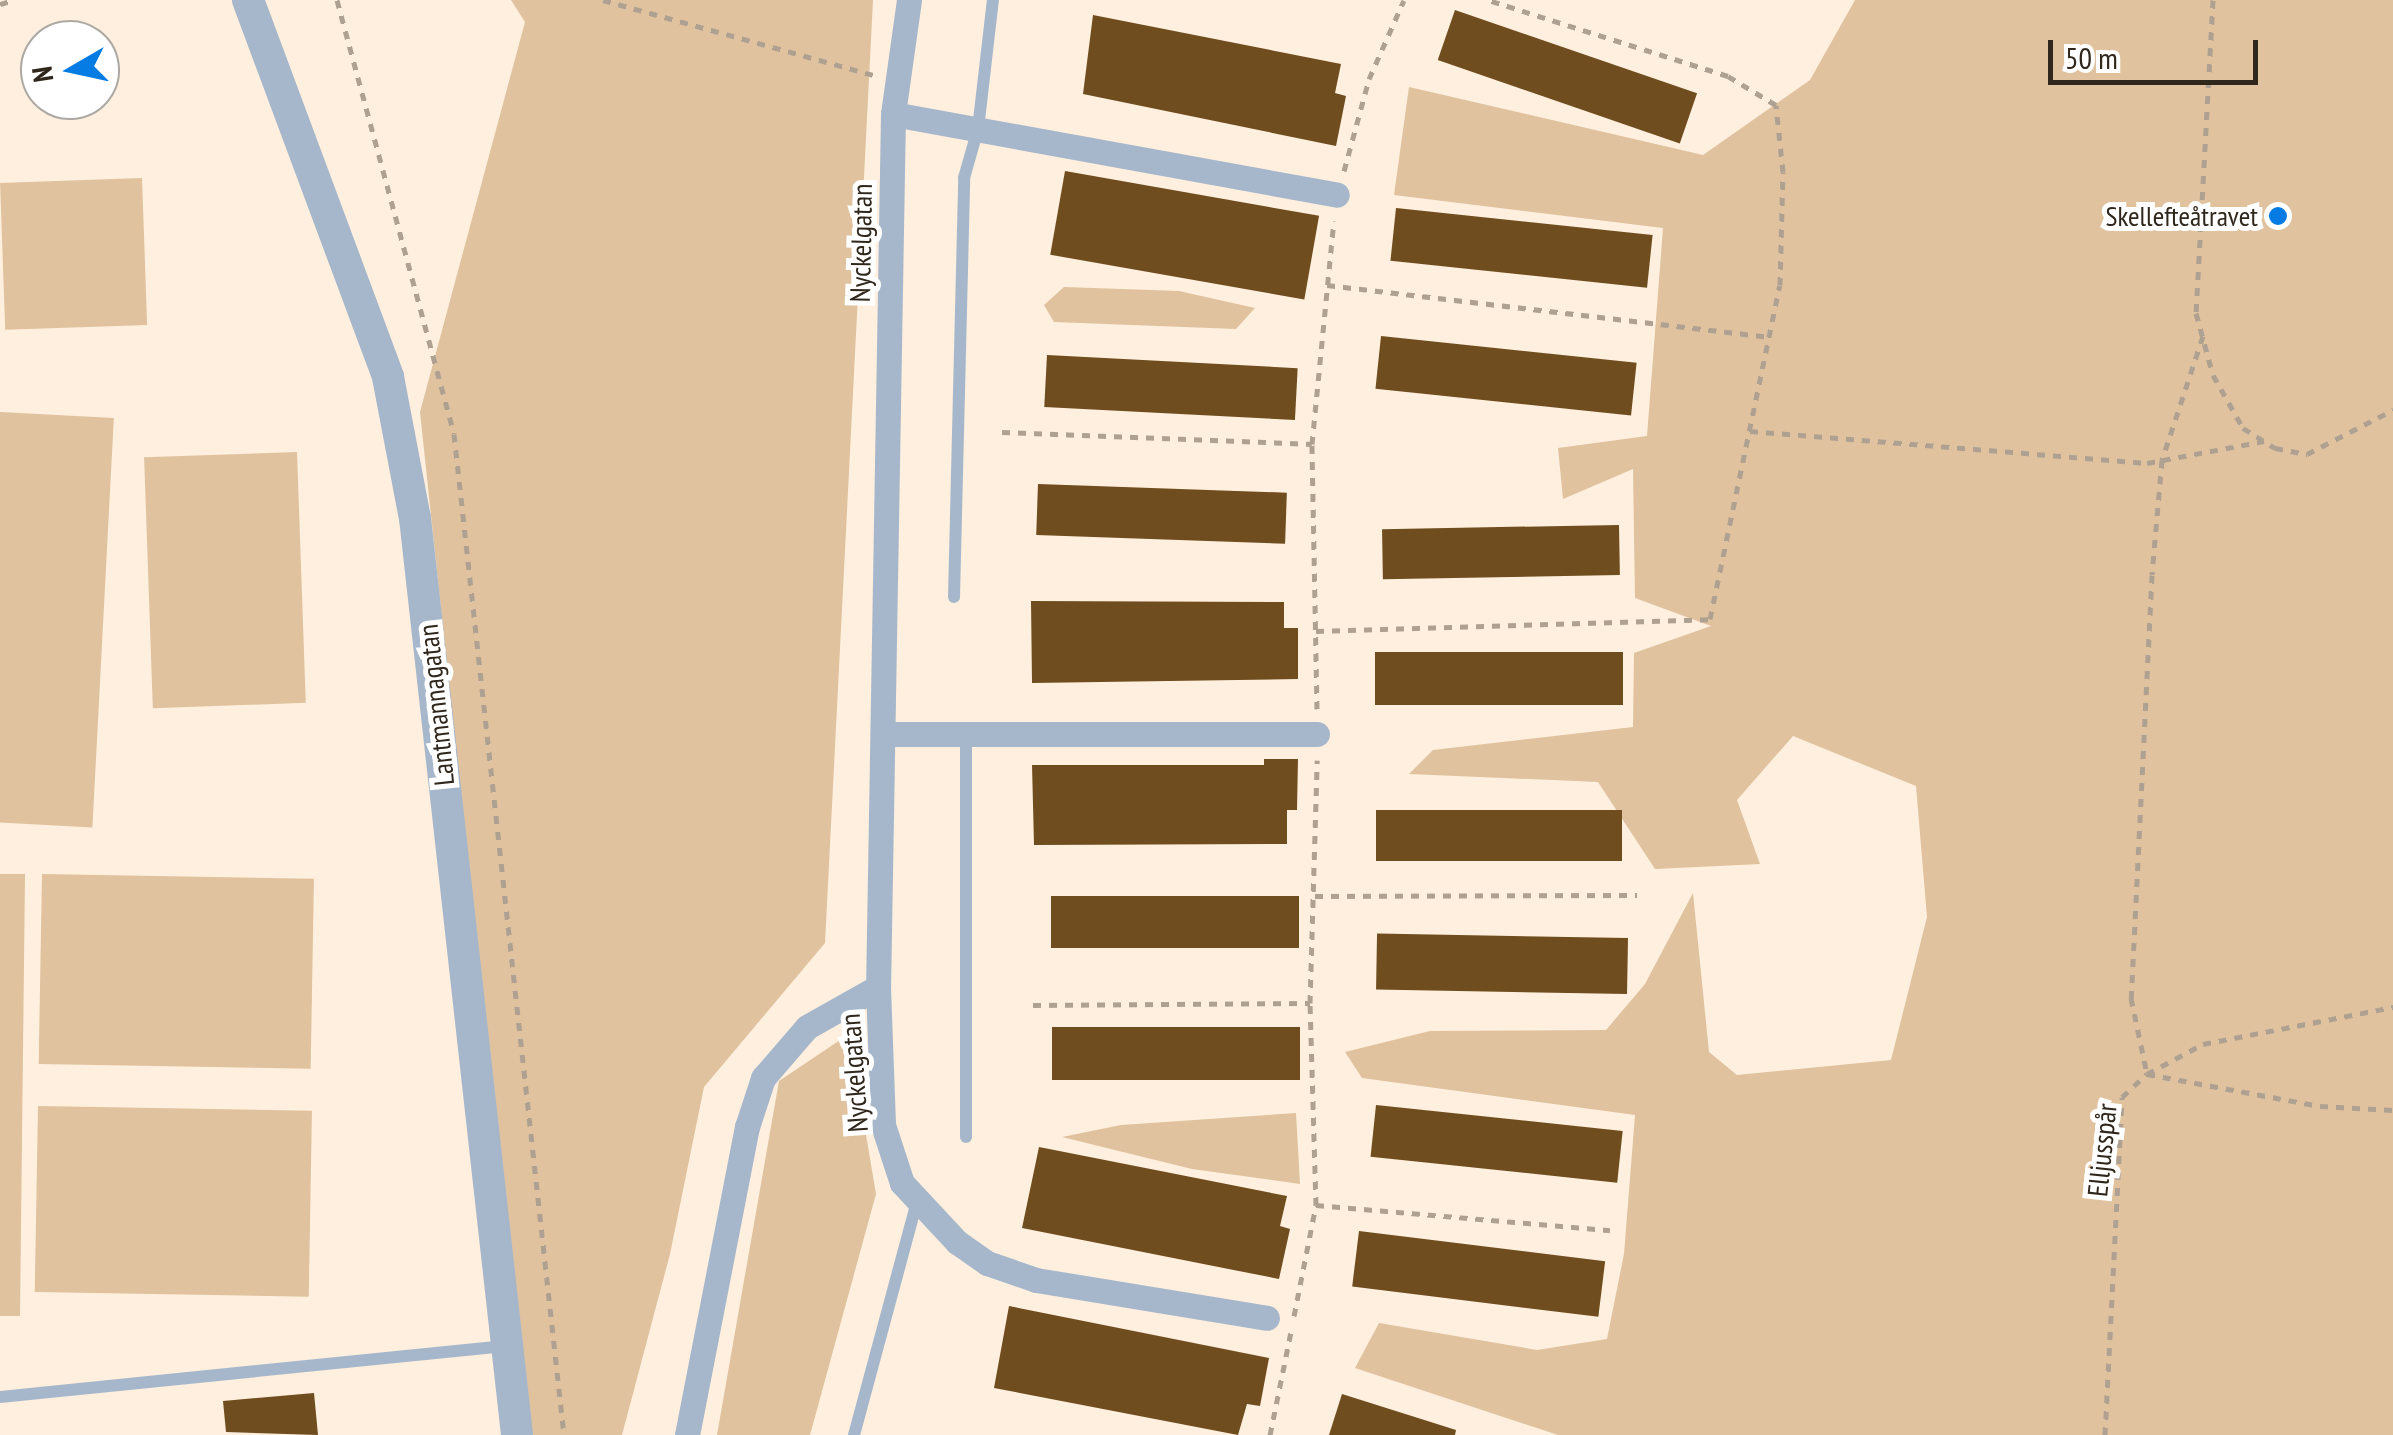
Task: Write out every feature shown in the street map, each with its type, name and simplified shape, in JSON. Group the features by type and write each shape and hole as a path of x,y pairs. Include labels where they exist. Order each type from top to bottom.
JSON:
{"street":[{"name":"Lantmannagatan","path":"248,0 392,394 415,518 517,1435"},
{"name":"Nyckelgatan","path":"908,0 893,114 878,987 883,1126 902,1182 987,1263 1036,1280 1267,1318"},
{"path":"893,114 1337,195"},
{"path":"883,734 1318,734"},
{"path":"686,1435 747,1127 763,1078 806,1027 878,987"}],"lane":[{"path":"954,597 964,178 978,129 993,0"},
{"path":"966,734 966,1137"},
{"path":"854,1435 918,1198"},
{"path":"0,1397 508,1346"}],"path":[{"path":"0,4 14,0"},
{"path":"337,0 454,434 564,1435"},
{"path":"603,0 833,68 897,79"},
{"path":"1316,631 1710,620 1780,285 1784,172 1776,104 1728,76 1489,0"},
{"path":"2213,0 2196,313 2214,375 2242,428 2264,441 2307,454 2393,410"},
{"path":"1327,285 1770,337"},
{"path":"2203,336 2162,460 2131,998 2147,1074 2320,1106 2393,1110"},
{"path":"1750,430 2162,460 2264,441"},
{"path":"1002,432 1312,444"},
{"path":"1315,896 1637,895"},
{"path":"1032,1005 1310,1003"},
{"name":"Elljusspår","path":"2105,1435 2122,1097 2147,1074 2204,1044 2393,1006"},
{"path":"1316,1205 1610,1230"}],"shaded area":[{"path":"511,0 873,0 825,943 704,1087 670,1254 622,1435 529,1435 420,412 525,22"},
{"path":"1855,0 2393,0 2393,1435 1558,1435 1355,1368 1379,1323 1537,1350 1607,1339 1624,1254 1635,1115 1362,1078 1345,1052 1430,1031 1606,1030 1645,984 1693,893 1709,1052 1737,1075 1891,1060 1927,917 1916,786 1793,736 1737,800 1760,864 1655,869 1598,782 1409,774 1433,750 1633,727 1634,653 1711,626 1635,598 1633,469 1563,499 1558,448 1647,436 1663,228 1394,195 1409,87 1703,155 1810,80"},
{"path":"142,178 147,325 5,330 0,183"},
{"path":"1064,287 1179,291 1255,308 1236,329 1054,322 1044,305"},
{"path":"0,412 114,418 92,827 0,823"},
{"path":"297,452 306,703 153,708 144,457"},
{"path":"0,874 25,874 20,1316 0,1316"},
{"path":"42,874 314,879 311,1069 39,1064"},
{"path":"849,1034 876,1194 810,1435 717,1435 779,1081"},
{"path":"38,1106 312,1111 309,1297 35,1292"},
{"path":"1296,1113 1300,1184 1192,1169 1062,1137 1121,1125"}],"building":[{"path":"1455,10 1697,93 1680,143 1438,60"},
{"path":"1093,15 1341,64 1335,93 1346,96 1336,146 1083,94"},
{"path":"1065,171 1319,216 1304,300 1050,255"},
{"path":"1396,208 1653,235 1647,288 1390,261"},
{"path":"1381,336 1637,363 1631,416 1375,389"},
{"path":"1047,355 1298,368 1295,420 1044,407"},
{"path":"1038,484 1287,493 1285,544 1036,535"},
{"path":"1619,525 1620,575 1383,579 1382,529"},
{"path":"1031,601 1284,602 1284,628 1298,628 1298,679 1032,683"},
{"path":"1375,652 1623,652 1623,705 1375,705"},
{"path":"1264,759 1298,759 1297,810 1287,810 1287,844 1034,845 1032,765 1264,765"},
{"path":"1376,810 1622,810 1622,861 1376,861"},
{"path":"1051,896 1299,896 1299,948 1051,948"},
{"path":"1377,934 1628,938 1627,994 1376,990"},
{"path":"1052,1027 1300,1027 1300,1080 1052,1080"},
{"path":"1376,1105 1623,1131 1617,1183 1371,1157"},
{"path":"1039,1147 1287,1196 1280,1226 1290,1229 1279,1279 1022,1228"},
{"path":"1359,1231 1605,1261 1598,1317 1352,1287"},
{"path":"1009,1306 1269,1358 1260,1406 1247,1404 1238,1435 994,1388"},
{"path":"314,1393 318,1435 226,1432 223,1401"},
{"path":"1342,1394 1456,1430 1455,1435 1329,1435"}],"place":[{"name":"Skellefteåtravet","path":"2278,216"}]}
